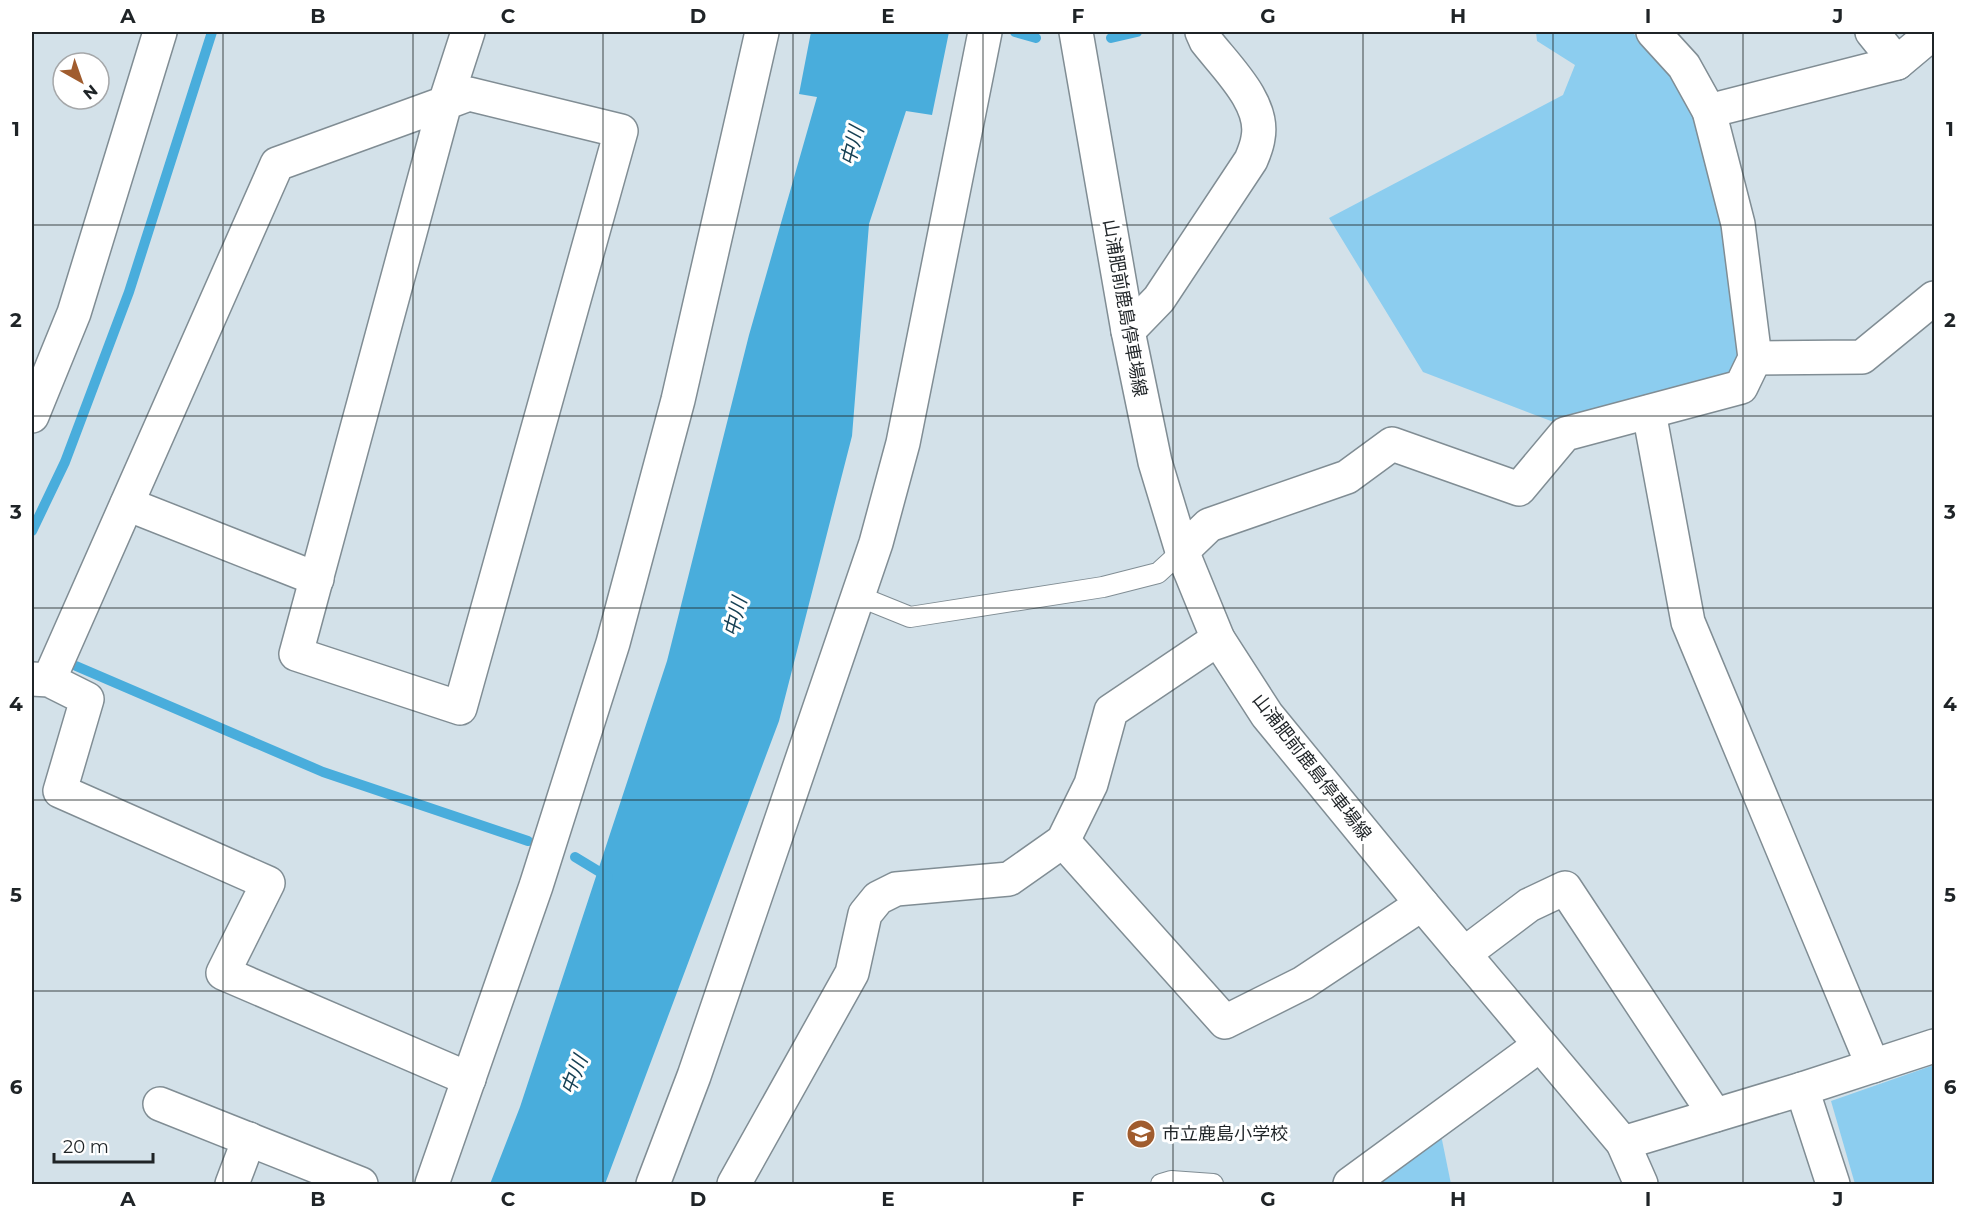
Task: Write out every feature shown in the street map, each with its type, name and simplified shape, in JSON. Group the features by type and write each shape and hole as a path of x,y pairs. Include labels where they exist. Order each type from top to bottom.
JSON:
{"street":[{"path":"32,417 74,313 160,32"},
{"path":"468,32 445,103 296,654 460,708 621,131 469,94 445,103 277,164 127,504 40,679 87,699 60,791 268,883 223,973 469,1079"},
{"path":"432,1185 536,886 613,643 678,400 762,32"},
{"path":"652,1185 698,1064 876,543 903,443 985,32"},
{"name":"山浦肥前鹿島停車場線","path":"1076,32 1128,331 1155,462 1182,551 1218,639 1267,715 1623,1143 1641,1185"},
{"path":"1128,331 1159,299 1251,160 1259,136 1258,118 1249,95 1206,41 1202,32"},
{"path":"1182,551 1209,525 1347,477 1392,444 1519,489 1565,434 1741,387 1755,358 1738,224 1709,111 1684,66 1653,32"},
{"path":"1872,32 1897,63"},
{"path":"1709,111 1897,63 1935,32"},
{"path":"1755,358 1862,357 1935,298"},
{"path":"1649,411 1688,622 1873,1066"},
{"path":"127,504 317,579"},
{"path":"734,1185 852,973 865,914 878,898 896,889 1009,879 1063,842 1091,784 1111,711 1218,639"},
{"path":"1063,842 1225,1022 1303,984 1422,904"},
{"path":"1464,954 1529,905 1565,888 1715,1115"},
{"path":"1350,1185 1540,1045"},
{"path":"1623,1143 1935,1046"},
{"path":"1802,1089 1833,1185"},
{"path":"160,1104 361,1185"},
{"path":"232,1185 249,1140"}],"lane":[{"path":"858,596 910,617 1103,587 1158,573 1182,551"},
{"path":"1161,1185 1171,1181 1213,1185"}],"shaded area":[{"path":"1536,32 1632,32 1671,72 1699,114 1728,222 1744,355 1732,377 1564,426 1423,372 1329,218 1563,95 1575,65 1537,41"},
{"path":"1934,1065 1934,1184 1855,1184 1831,1101"},
{"path":"1441,1135 1451,1184 1373,1184"}],"water":[{"name":"中川","path":"811,32 949,32 932,115 906,111 869,224 852,436 779,721 605,1184 490,1184 520,1107 667,661 749,335 817,97 799,94"}],"waterway":[{"path":"32,531 65,462 129,292 212,32"},
{"path":"1015,32 1036,38"},
{"path":"1111,38 1137,32"},
{"path":"76,666 323,772 528,841"},
{"path":"575,857 608,877"}],"place":[{"name":"市立鹿島小学校","path":"1141,1134"}]}
